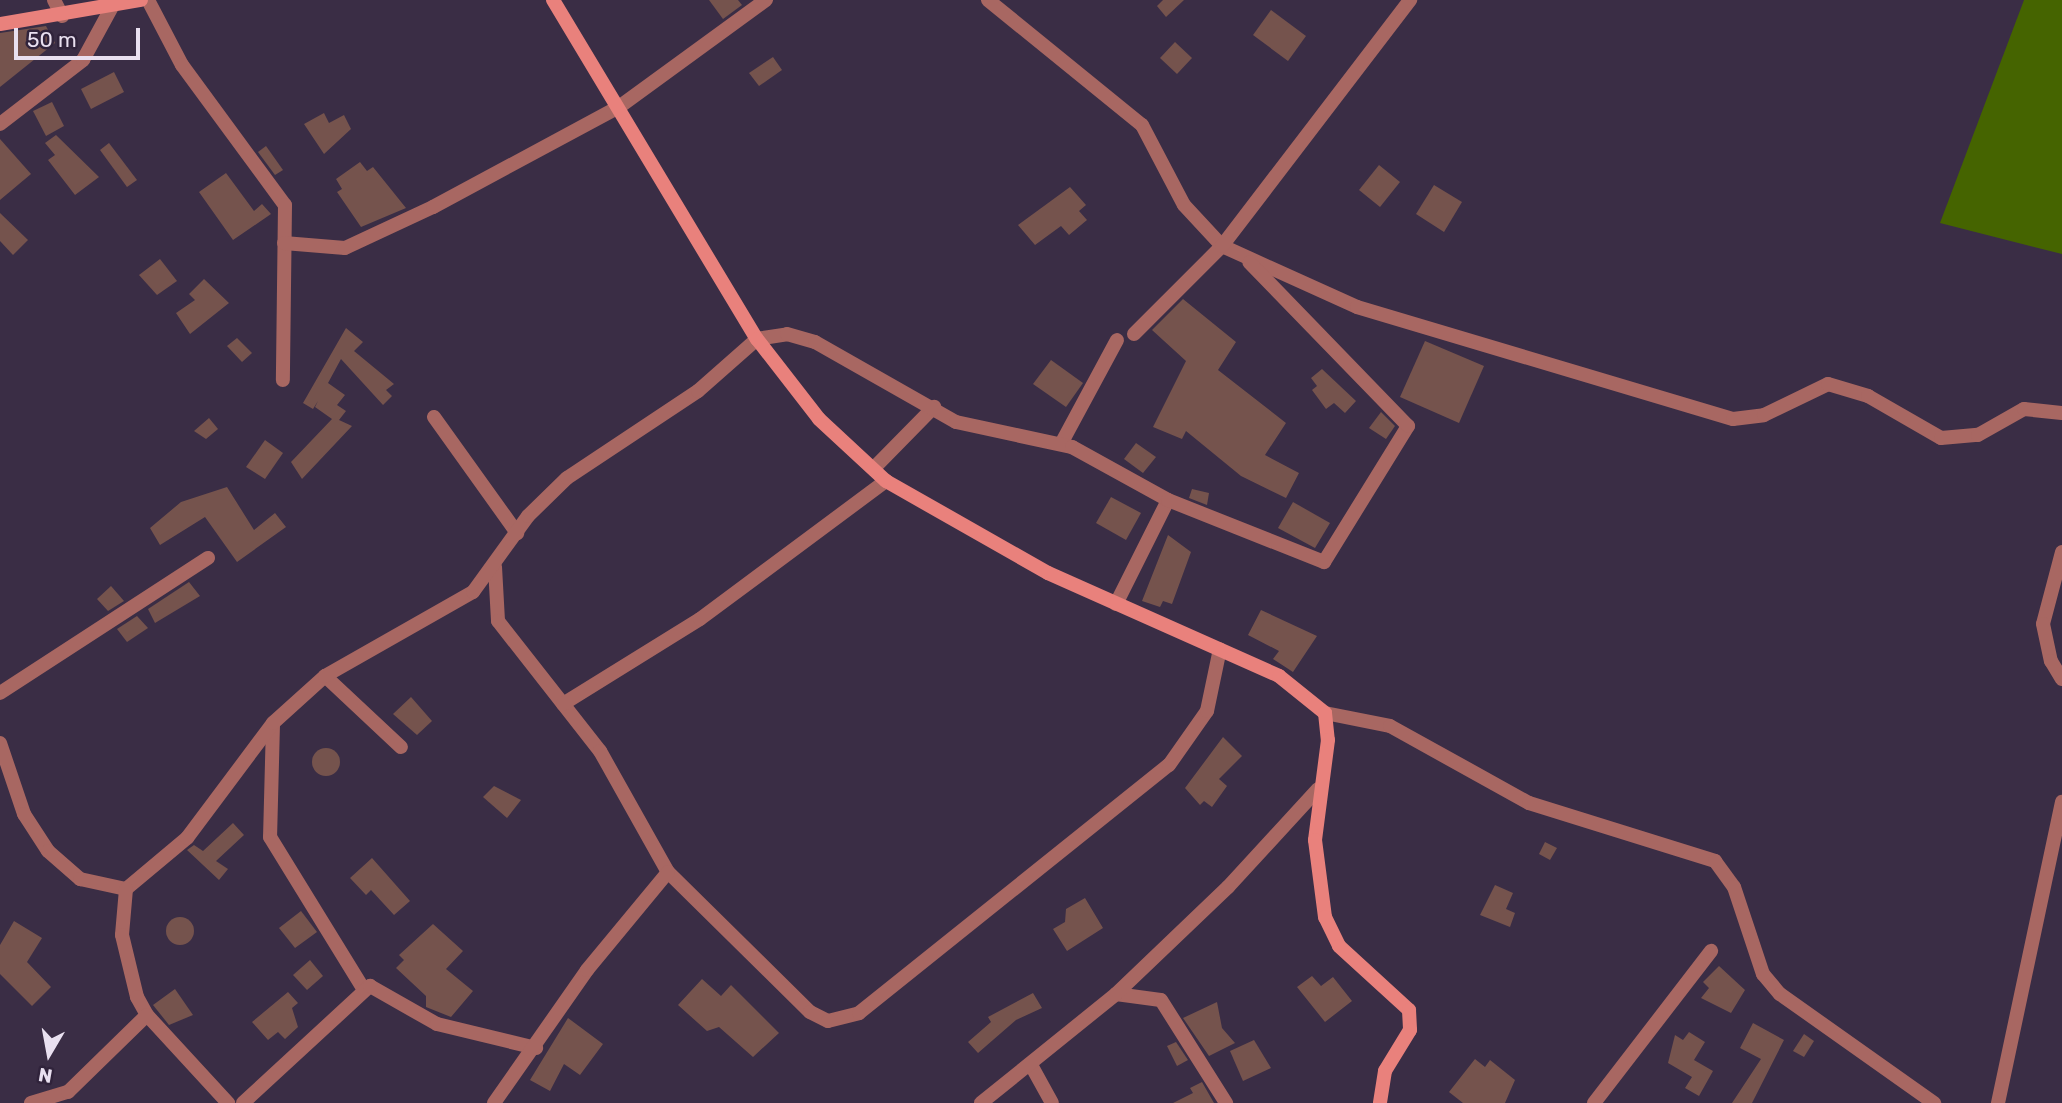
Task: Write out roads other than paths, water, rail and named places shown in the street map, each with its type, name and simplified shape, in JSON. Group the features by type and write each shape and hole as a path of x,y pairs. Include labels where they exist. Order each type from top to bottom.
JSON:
{"street":[{"path":"54,0 62,16"},
{"path":"0,24 62,16 141,0"},
{"path":"148,0 182,65 285,205 283,380"},
{"path":"553,0 757,339 818,419 886,481 1037,568 1279,676 1325,713 1390,726 1529,803 1715,861 1734,887 1763,974 1780,994 1934,1103"},
{"path":"284,243 329,251 360,242 619,107 766,0"},
{"path":"988,0 1142,125 1184,205 1222,246 1249,262 1382,316 1726,418 1764,415 1828,384 1868,396 1941,438 1978,435 2024,408 2062,413"},
{"path":"1134,334 1222,246 1410,0"},
{"path":"0,124 83,60 113,5"},
{"path":"228,1103 147,1016 125,954 126,889 187,838 273,723 325,676 473,592 495,567 517,533 567,478 698,391 757,339 801,336 979,429 1061,443 1168,500 1324,562 1408,426 1249,262"},
{"path":"1061,443 1117,340"},
{"path":"874,468 934,407"},
{"path":"434,417 517,533"},
{"path":"563,704 700,620 886,481"},
{"path":"1116,604 1168,500"},
{"path":"2062,552 2042,624 2062,679"},
{"path":"0,693 208,558"},
{"path":"495,567 498,621 600,751 668,872 810,1012 828,1021 848,1019 1169,765 1207,711 1220,649"},
{"path":"325,676 401,747"},
{"path":"1325,713 1328,740 1318,789 1315,840 1325,917 1339,946 1409,1010 1410,1030 1385,1071 1380,1103"},
{"path":"273,723 270,837 363,988"},
{"path":"0,743 24,814 48,852 80,879 126,889"},
{"path":"981,1103 1116,994 1228,887 1318,789"},
{"path":"1998,1103 2062,803"},
{"path":"494,1103 536,1048 587,970 668,872"},
{"path":"1594,1103 1711,951"},
{"path":"243,1103 363,988 381,989 454,1030 536,1048"},
{"path":"1116,994 1161,1000 1226,1103"},
{"path":"31,1103 65,1098 147,1016"},
{"path":"1031,1065 1052,1103"}]}
